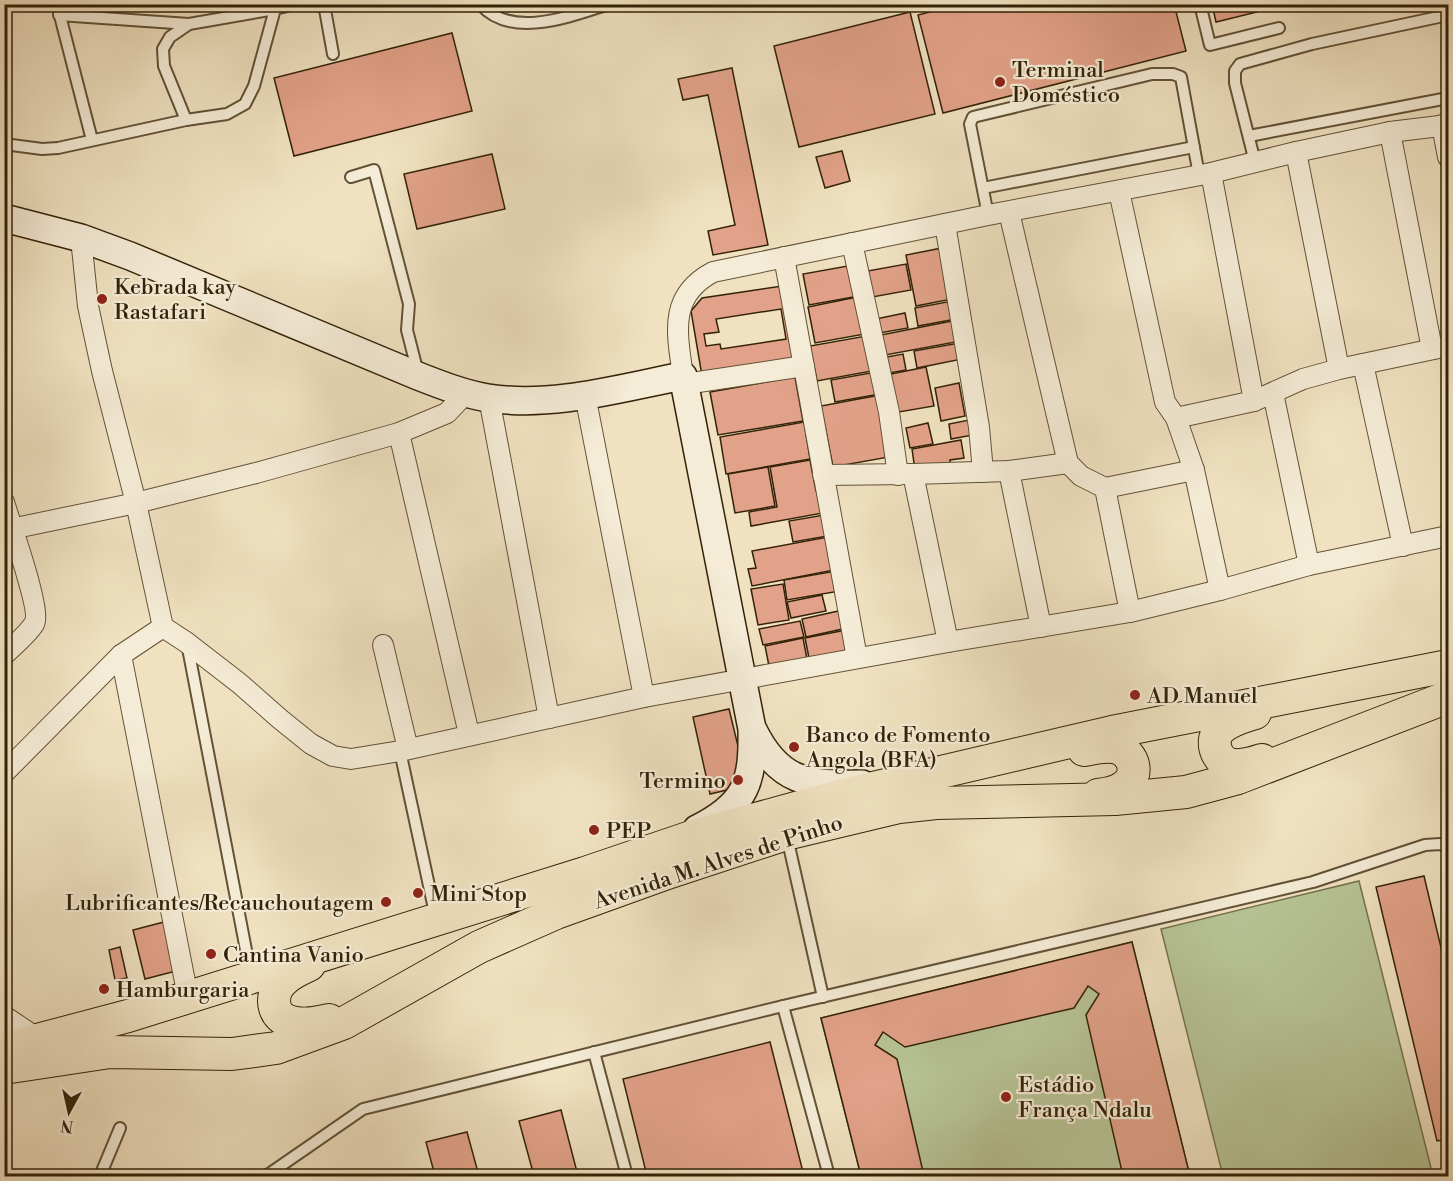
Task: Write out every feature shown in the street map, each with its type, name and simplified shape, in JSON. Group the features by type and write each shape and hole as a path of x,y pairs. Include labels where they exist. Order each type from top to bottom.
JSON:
{"main road":[{"name":"Avenida M. Alves de Pinho","path":"4,1049 188,997 652,850 789,810 1112,732 1449,666"},
{"path":"1354,685 1238,718 1219,730 1215,739 1215,749 1220,759 1231,765 1244,764 1359,730"},
{"name":"Avenida M. Alves de Pinho","path":"4,1068 110,1052 221,1054 276,1048 344,1023 479,947 556,914 670,872 786,834 899,807 936,803 1114,800 1186,792 1238,778 1449,697"},
{"path":"988,763 1107,747 1119,748 1128,754 1134,763 1135,772 1131,779 1125,786 1109,794 998,801"},
{"path":"359,943 285,978 274,999 276,1011 279,1017 285,1020 307,1024 332,1019 382,1002"}],"street":[{"path":"652,850 710,823 726,812 749,780 753,761 752,729 684,380 678,331 679,312 683,299 701,279 713,272 988,215 1205,174 1390,132 1445,125 1449,158"},
{"path":"1176,418 1254,401 1303,379 1339,369 1444,350 1390,132"},
{"path":"1296,152 1339,369"},
{"path":"1205,174 1254,401"},
{"path":"1119,191 1165,402 1176,418 1194,470 1220,590"},
{"path":"1009,212 1068,463 1081,476 1105,488 1194,470"},
{"path":"4,218 81,238 130,256 418,376 477,395 538,400 804,366"},
{"path":"945,224 979,427 983,472"},
{"path":"81,238 88,306 136,503 163,627 239,683 311,744 333,756 351,759 404,750 644,697 948,642 1130,612 1309,565 1449,536"},
{"path":"852,243 889,412 948,642"},
{"path":"784,257 857,658"},
{"path":"1363,364 1403,546"},
{"path":"1273,393 1309,565"},
{"path":"8,532 256,473 399,432 447,413 477,395"},
{"path":"477,395 549,718"},
{"path":"585,395 644,697"},
{"path":"399,432 469,734"},
{"path":"822,475 1009,471 1068,463"},
{"path":"1009,471 1041,627"},
{"path":"1105,488 1130,612"},
{"path":"4,502 8,532 34,599 36,614 35,623 4,655"},
{"path":"4,773 121,655 163,627"},
{"path":"383,645 404,750"},
{"path":"121,655 188,997"},
{"path":"752,729 763,750 778,767 797,778 819,783 841,784 914,779"},
{"path":"4,1016 40,1040"}],"lane":[{"path":"92,140 58,10 189,24 295,4"},
{"path":"324,4 333,54"},
{"path":"480,4 500,20 526,23 552,19 609,4"},
{"path":"1200,4 1210,45 1279,28"},
{"path":"4,144 42,149 227,114 245,104 254,86 273,7"},
{"path":"1255,162 1235,83 1235,71 1240,64 1312,44 1449,15"},
{"path":"186,120 164,66 164,49 170,37 189,24"},
{"path":"988,215 970,124 973,117 1152,74 1173,74 1181,77 1194,147 1205,174"},
{"path":"1249,136 1449,98"},
{"path":"983,188 1194,147"},
{"path":"351,177 374,170 410,304 407,330 418,376"},
{"path":"186,642 251,976"},
{"path":"404,750 436,918"},
{"path":"786,834 823,997"},
{"path":"266,1176 363,1109 783,1006 1312,882 1425,845 1440,844 1449,848"},
{"path":"783,1006 829,1176"},
{"path":"594,1052 627,1176"},
{"path":"100,1176 120,1128"}],"green space":[{"path":"1359,881 1432,1172 1412,1176 1223,1176 1161,929"},
{"name":"Estádio França Ndalu","path":"1132,942 1190,1176 861,1176 821,1018"}],"building":[{"name":"Terminal Doméstico","path":"960,4 1174,4 1186,51 943,113 918,15"},
{"path":"1212,4 1289,4 1216,22"},
{"path":"910,12 935,114 799,147 774,46"},
{"path":"452,33 472,111 294,156 274,78"},
{"path":"732,68 768,245 713,255 708,231 735,225 708,95 683,100 678,79"},
{"path":"842,151 850,181 825,188 816,157"},
{"path":"492,154 505,209 417,229 404,174"},
{"path":"942,248 952,299 916,306 906,255"},
{"path":"906,264 911,290 867,298 862,272"},
{"path":"853,265 859,296 809,305 803,274"},
{"path":"782,286 794,362 702,376 691,311 702,298","holes":["781,309 786,339 721,349 720,344 706,346 704,334 719,332 716,319"]},
{"path":"857,297 865,334 815,343 808,307"},
{"path":"952,301 956,319 918,326 915,308"},
{"path":"905,313 908,328 874,334 871,320"},
{"path":"957,320 961,341 880,356 876,336"},
{"path":"866,336 872,371 817,381 810,346"},
{"path":"959,343 962,359 917,368 914,351"},
{"path":"903,354 906,370 884,374 881,358"},
{"path":"926,367 934,406 893,413 886,375"},
{"path":"876,372 880,394 835,402 831,380"},
{"path":"795,377 803,421 718,435 710,392"},
{"path":"959,383 965,416 941,421 935,388"},
{"path":"880,395 889,457 833,467 821,406"},
{"path":"969,420 973,435 951,439 949,424"},
{"path":"804,422 810,459 726,474 720,437"},
{"path":"928,423 933,444 910,448 906,428"},
{"path":"961,440 964,458 950,460 950,464 915,470 912,449"},
{"path":"810,460 823,513 751,526 749,512 777,507 770,467"},
{"path":"768,467 775,506 735,513 728,474"},
{"path":"824,515 828,536 793,542 789,521"},
{"path":"828,537 834,570 752,586 748,569 756,568 752,551"},
{"path":"836,571 840,591 787,600 784,580"},
{"path":"783,584 789,620 758,625 751,589"},
{"path":"822,595 826,611 791,618 787,602"},
{"path":"843,610 847,628 806,637 802,619"},
{"path":"800,621 804,637 763,645 759,629"},
{"path":"846,630 850,650 809,658 805,638"},
{"path":"803,638 807,659 769,666 765,646"},
{"path":"729,709 744,771 741,781 727,790 710,794 693,717"},
{"path":"1424,876 1448,977 1448,1139 1437,1141 1376,887"},
{"path":"164,922 176,971 145,979 133,930"},
{"path":"1132,942 1190,1176 1123,1176 1086,1015 1099,994 1088,986 1074,1008 905,1047 883,1032 875,1045 897,1059 924,1176 861,1176 821,1018"},
{"path":"120,947 127,978 115,980 109,950"},
{"path":"770,1042 804,1176 647,1176 623,1079"},
{"path":"561,1110 578,1176 534,1176 519,1121"},
{"path":"467,1132 479,1176 435,1176 426,1142"}],"place":[{"name":"Terminal Doméstico","path":"1000,82"},
{"name":"Kebrada kay Rastafari","path":"102,299"},
{"name":"AD Manuel","path":"1135,695"},
{"name":"Banco de Fomento Angola (BFA)","path":"794,747"},
{"name":"Termino","path":"738,780"},
{"name":"PEP","path":"594,830"},
{"name":"Mini Stop","path":"418,893"},
{"name":"Lubrificantes/Recauchoutagem","path":"386,902"},
{"name":"Cantina Vanio","path":"211,954"},
{"name":"Hamburgaria","path":"104,989"},
{"name":"Estádio França Ndalu","path":"1006,1097"}]}
